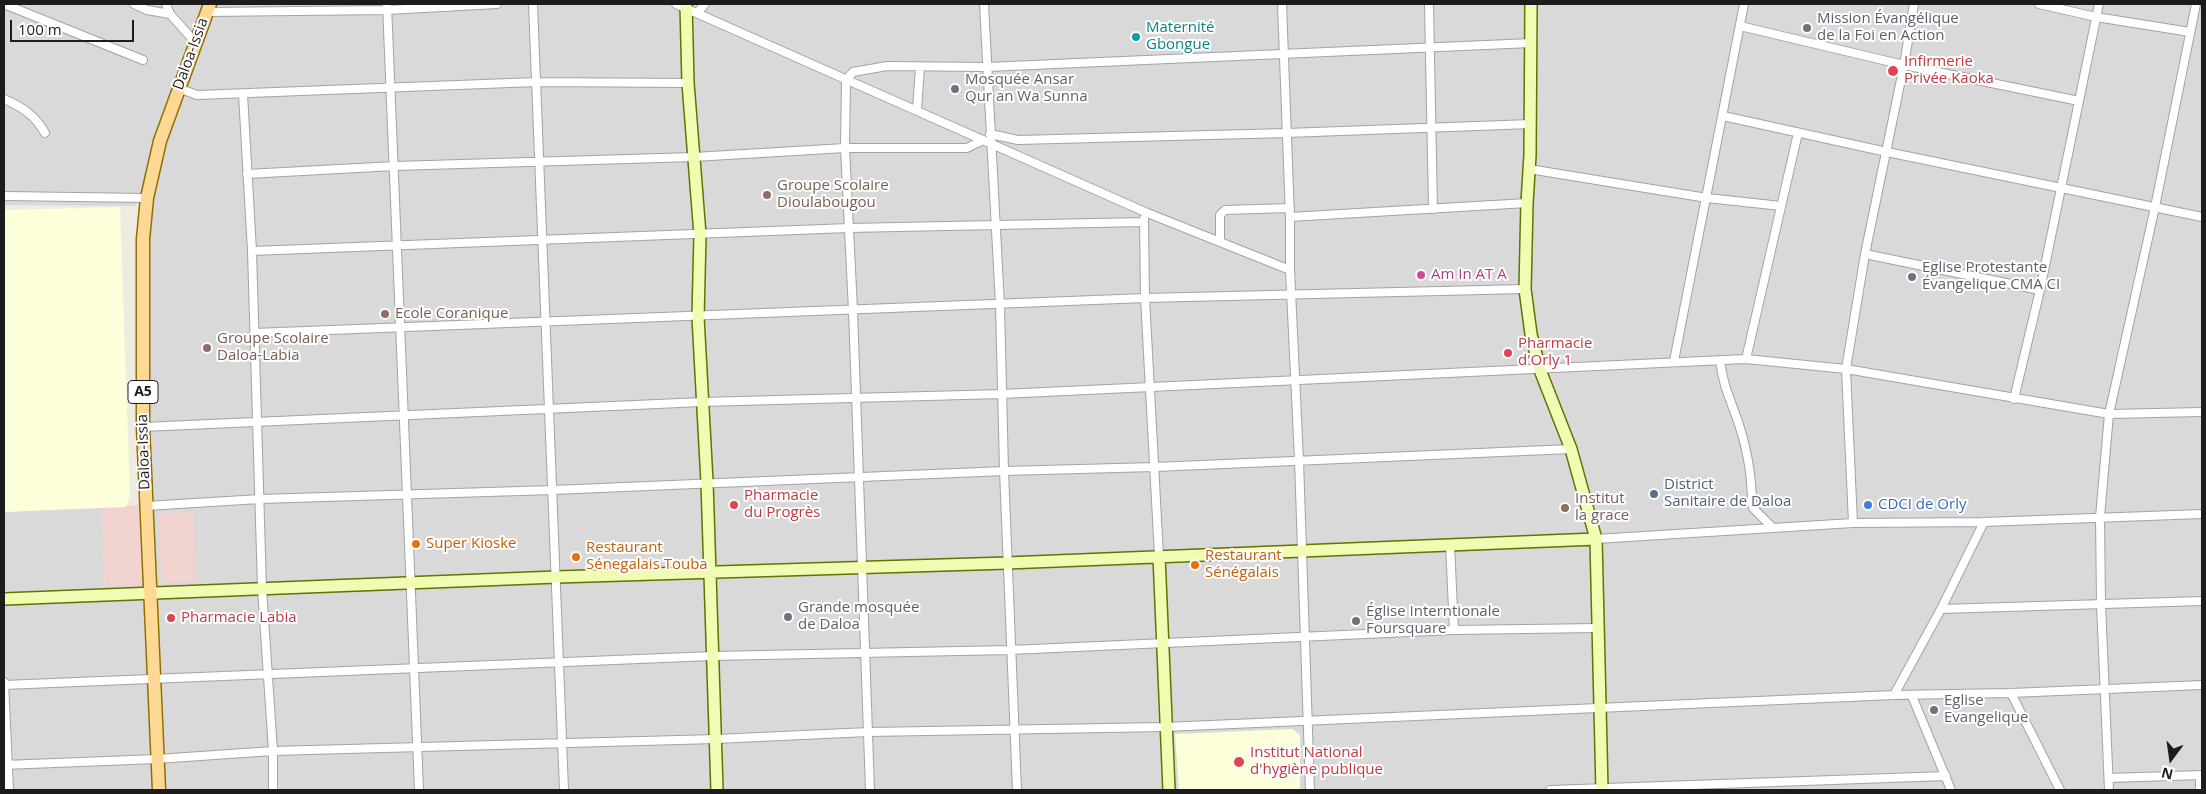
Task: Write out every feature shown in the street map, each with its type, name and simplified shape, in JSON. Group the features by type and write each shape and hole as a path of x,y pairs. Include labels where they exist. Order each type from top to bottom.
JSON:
{"main road":[{"name":"Daloa-Issia","path":"159,790 143,427 143,239 147,198 160,141 208,8"}],"street":[{"path":"4,4 143,60"},
{"path":"134,4 147,10 170,14"},
{"path":"166,4 170,14 196,42"},
{"path":"208,8 497,4"},
{"path":"533,4 544,241 564,790"},
{"path":"697,13 705,4"},
{"path":"984,4 990,134 987,142 1000,305 1010,650 1017,790"},
{"path":"1282,4 1290,208 1290,270 1303,551 1310,790"},
{"path":"1429,4 1432,209"},
{"path":"1531,4 1531,124 1525,289 1531,334 1540,370 1571,449 1596,539 1602,789"},
{"path":"1674,361 1744,4"},
{"path":"1853,523 1846,369 1865,254 1904,65 1914,4"},
{"path":"2039,4 2190,32"},
{"path":"2014,399 2040,290 2099,4"},
{"path":"2109,790 2106,688 2100,604 2100,517 2109,414 2155,207 2196,4"},
{"path":"682,5 846,80 1145,212 1290,270"},
{"path":"682,5 700,235 698,317 707,482 717,790"},
{"path":"387,7 395,166 406,494 419,790"},
{"path":"1740,26 1904,65 2079,101"},
{"path":"870,790 853,310 845,148 846,80 853,72 887,66 987,67 1531,42"},
{"path":"917,110 920,67"},
{"path":"178,88 197,95 391,86 536,82 688,83"},
{"path":"243,94 252,251 262,588 273,751 273,790"},
{"path":"4,99 30,113 38,120 45,133"},
{"path":"1723,116 1886,152 2202,217"},
{"path":"990,134 1018,140 1287,134 1531,124"},
{"path":"1746,358 1798,133"},
{"path":"247,174 395,166 694,157 845,148 967,148 987,142"},
{"path":"1530,169 1707,198 1781,206"},
{"path":"4,196 147,198"},
{"path":"1290,218 1527,203"},
{"path":"1220,242 1220,215 1225,210 1290,208"},
{"path":"1145,212 1145,298 1155,467 1169,790"},
{"path":"252,251 398,247 849,228 1144,222"},
{"path":"1865,254 2040,290"},
{"path":"254,334 1145,298 1525,289"},
{"path":"143,427 702,402 1002,394 1295,379 1540,370 1746,358 1846,369 2109,414 2202,412"},
{"path":"1720,360 1723,383 1736,416 1744,446 1752,504 1773,528"},
{"path":"146,506 260,499 553,490 707,482 1155,467 1571,449"},
{"path":"4,600 262,588 862,566 1007,563 1596,539 1853,523 1984,522 2202,514"},
{"path":"1894,695 1941,609 1984,522"},
{"path":"1450,545 1454,630"},
{"path":"1941,609 2202,601"},
{"path":"9,790 6,765 4,684 712,656 1010,650 1454,630 1597,628"},
{"path":"6,765 157,759 273,751 716,739 868,732 1165,727 1309,722 1894,695 2011,693 2202,685"},
{"path":"2011,693 2060,790"},
{"path":"1912,696 1951,790"},
{"path":"2109,778 2201,775 2200,790"},
{"path":"1550,790 1946,776"}],"shaded area":[{"path":"4,4 210,4 136,206 4,205"},
{"path":"212,4 2202,4 2202,790 4,790 4,512 102,507 105,587 151,583 147,198"},
{"path":"120,207 130,496 126,507 4,512 4,210"},
{"path":"140,505 144,585 105,587 102,507"},
{"path":"194,512 196,582 161,583 159,513"},
{"name":"Institut National d'hygiène publique","path":"1293,729 1300,735 1300,790 1179,790 1175,734"}],"place":[{"name":"Mission Évangélique de la Foi en Action","path":"1807,28"},
{"name":"Maternité Gbongue","path":"1136,37"},
{"name":"Infirmerie Privée Kaoka","path":"1893,71"},
{"name":"Mosquée Ansar Qur an Wa Sunna","path":"955,89"},
{"name":"Groupe Scolaire Dioulabougou","path":"767,195"},
{"name":"Am In AT A","path":"1421,275"},
{"name":"Eglise Protestante Évangelique CMA CI","path":"1912,277"},
{"name":"Ecole Coranique","path":"385,314"},
{"name":"Groupe Scolaire Daloa-Labia","path":"207,348"},
{"name":"Pharmacie d'Orly 1","path":"1508,353"},
{"name":"District Sanitaire de Daloa","path":"1654,494"},
{"name":"Pharmacie du Progrès","path":"734,505"},
{"name":"CDCI de Orly","path":"1868,505"},
{"name":"Institut la grace","path":"1565,508"},
{"name":"Super Kioske","path":"416,544"},
{"name":"Restaurant Sénegalais Touba","path":"576,557"},
{"name":"Restaurant Sénégalais","path":"1195,565"},
{"name":"Grande mosquée de Daloa","path":"788,617"},
{"name":"Pharmacie Labia","path":"171,618"},
{"name":"Église Interntionale Foursquare","path":"1356,621"},
{"name":"Eglise Evangelique","path":"1934,710"},
{"name":"Institut National d'hygiène publique","path":"1239,762"}]}
